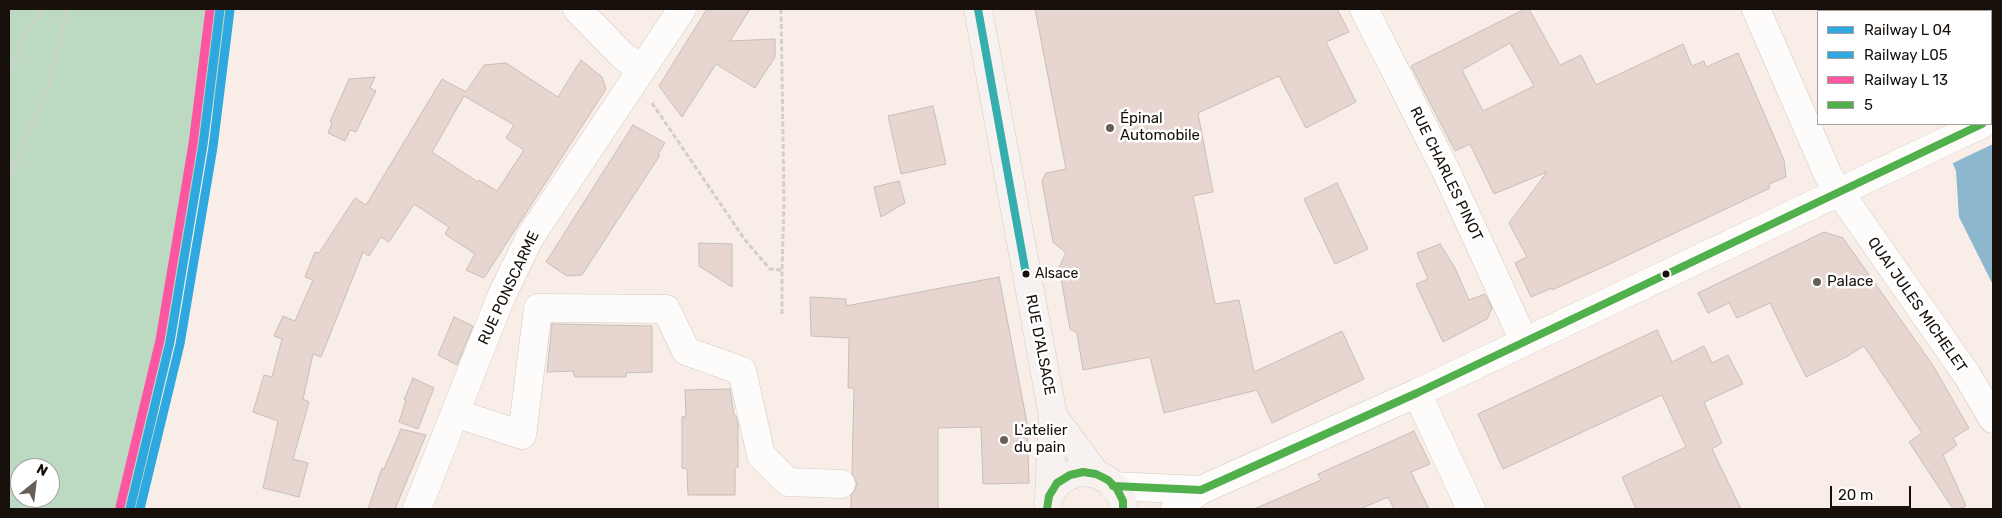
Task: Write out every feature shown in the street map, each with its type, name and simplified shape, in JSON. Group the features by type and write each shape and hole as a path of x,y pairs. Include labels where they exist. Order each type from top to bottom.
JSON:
{"main road":[{"name":"RUE D'ALSACE","path":"978,9 1053,416 1048,502"},
{"name":"RUE D'ALSACE","path":"1053,416 1111,489"},
{"path":"1048,502 1057,483 1070,475 1083,472 1111,489"}],"street":[{"path":"577,9 624,57 636,77"},
{"name":"RUE PONSCARME","path":"416,509 501,297 530,237 682,9"},
{"name":"RUE CHARLES PINOT","path":"1364,9 1446,171 1524,341"},
{"name":"QUAI JULES MICHELET","path":"1756,9 1829,177 1846,189 1967,375 1993,419"},
{"path":"1176,509 1201,490 1417,393 1980,125"},
{"path":"455,413 522,435 538,308 666,309 686,351 742,371 761,455 788,482 841,484"},
{"path":"1417,393 1471,509"},
{"path":"1111,489 1201,490"}],"path":[{"path":"9,69 15,63 25,32 44,9"},
{"path":"9,178 50,83 66,9"},
{"path":"781,9 784,201 782,316"},
{"path":"636,77 648,98 744,240 770,269 782,270"}],"green space":[{"path":"9,9 231,9 141,509 9,509"}],"water":[{"path":"1993,9 1993,285 1959,217 1956,171 1936,125 1992,125 1992,10 1840,10"}],"pier":[{"path":"1992,91 1993,144 1951,164 1933,125 1992,125"}],"building":[{"path":"707,9 750,9 730,41 775,39 775,57 755,88 716,64 682,117 659,86"},
{"path":"1035,9 1337,9 1349,32 1326,42 1356,102 1306,128 1279,76 1198,113 1213,192 1193,196 1215,304 1239,300 1254,372 1342,331 1364,379 1272,423 1257,390 1164,413 1150,357 1083,370 1077,333 1070,329 1059,267 1066,253 1053,242 1042,181 1046,173 1066,169"},
{"path":"1525,9 1529,9 1560,65 1581,55 1596,85 1683,44 1692,66 1704,61 1706,67 1738,53 1784,160 1786,177 1769,184 1770,188 1605,266 1552,290 1552,288 1531,297 1515,263 1527,257 1509,223 1547,172 1494,194 1470,144 1455,151 1411,66","holes":["1510,43 1534,86 1483,111 1462,70"]},
{"path":"581,60 602,77 606,89 484,278 466,270 475,254 445,234 449,227 414,204 389,242 381,237 369,256 363,252 321,357 313,354 303,399 309,402 293,459 308,463 299,497 263,488 278,421 253,412 264,375 272,377 282,339 274,336 283,316 295,321 313,280 305,277 315,252 319,253 355,198 366,205 442,79 466,92 484,65 506,63 558,97","holes":["464,96 514,125 506,138 524,150 497,191 479,180 478,182 432,152"]},
{"path":"375,77 370,88 376,91 356,132 350,130 345,141 328,133 332,123 330,122 349,79"},
{"path":"933,106 946,164 901,174 888,116"},
{"path":"633,125 665,143 658,154 660,155 582,275 567,276 546,262"},
{"path":"899,181 905,203 881,217 874,187"},
{"path":"1337,183 1368,249 1335,264 1304,199"},
{"path":"1824,232 1843,238 1932,364 1969,428 1953,438 1957,445 1943,455 1966,506 1953,509 1909,442 1922,433 1864,346 1806,377 1770,303 1737,318 1729,303 1708,313 1698,293"},
{"path":"699,243 732,244 732,287 699,266"},
{"path":"1440,244 1455,268 1469,300 1485,294 1492,308 1487,319 1443,342 1416,284 1428,279 1417,253"},
{"path":"999,277 1027,423 1029,483 983,484 981,427 938,428 938,509 851,509 851,495 857,484 852,473 854,388 848,388 849,338 811,336 810,297 846,299 846,306"},
{"path":"454,317 473,326 457,365 438,355"},
{"path":"552,324 652,326 652,372 626,373 626,377 575,377 573,371 547,372"},
{"path":"1657,330 1672,362 1704,346 1712,363 1728,355 1743,384 1704,402 1722,443 1712,449 1741,509 1636,509 1622,477 1686,447 1662,395 1503,469 1478,414"},
{"path":"413,378 434,388 418,429 399,422 406,400 404,400"},
{"path":"730,389 734,415 738,424 738,467 735,468 735,495 688,495 687,469 682,468 682,417 686,416 685,390"},
{"path":"401,429 426,435 395,509 368,509 382,468 384,469"},
{"path":"1414,431 1430,464 1411,472 1429,509 1394,509 1388,497 1360,509 1254,509 1321,480 1318,474"}],"transit line":[{"path":"120,507 160,340 193,144 210,9"},
{"path":"130,509 170,342 203,145 220,9"},
{"path":"978,9 1026,274"},
{"name":"5","path":"1113,486 1201,490 1417,393 1980,125"},
{"name":"5","path":"1047,509 1049,496 1057,483 1070,475 1083,472 1096,474 1108,480 1117,489 1123,501 1123,509"}],"rail line":[{"name":"L05","path":"140,509 180,344 213,147 230,10"}],"place":[{"name":"Épinal Automobile","path":"1110,128"},
{"name":"Alsace","path":"1026,274"},
{"name":"Palace","path":"1817,282"},
{"name":"L'atelier du pain","path":"1004,440"}]}
